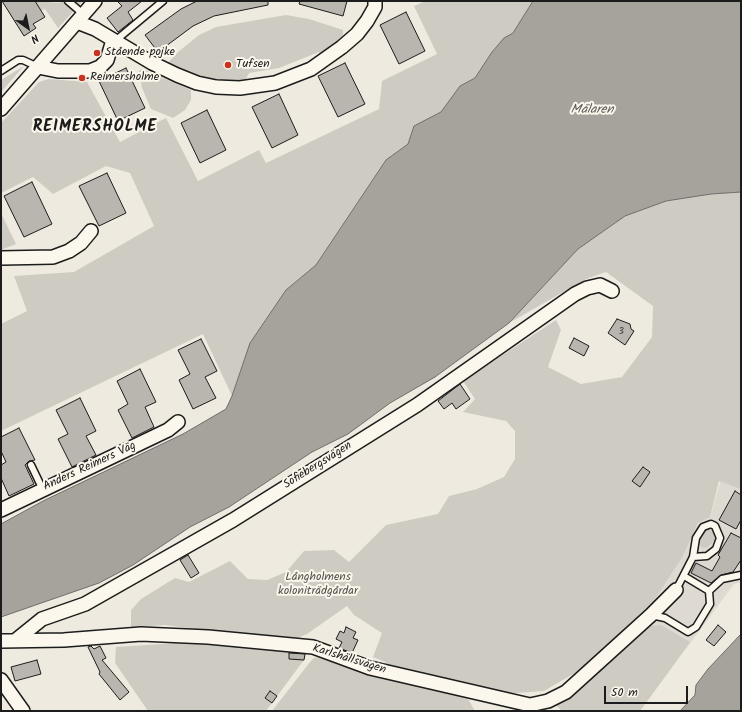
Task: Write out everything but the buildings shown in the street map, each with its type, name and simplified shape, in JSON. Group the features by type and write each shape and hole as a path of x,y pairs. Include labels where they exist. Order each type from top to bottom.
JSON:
{"street":[{"path":"1,109 94,1"},
{"path":"79,18 152,63 197,83 216,87 256,86 294,77 311,69 326,59 352,38 367,21 375,8 375,1"},
{"path":"38,67 58,71 90,71 100,67 106,60 114,40"},
{"path":"1,258 53,257 69,251 81,243 91,231"},
{"name":"Sofiebergsvägen","path":"16,640 42,619 85,604 233,520 417,406 575,294 587,288 600,285 612,291"},
{"name":"Anders Reimers Väg","path":"1,510 168,430 178,422"},
{"name":"Karlshällsvägen","path":"1,641 64,640 140,634 208,637 312,647 370,668 530,705 548,701 566,692 652,615 676,590"},
{"path":"1,680 23,711"}],"lane":[{"path":"68,1 79,18"},
{"path":"114,40 163,1"},
{"path":"1,71 18,60 23,60 38,67"},
{"path":"31,465 42,490"},
{"path":"676,590 692,557 696,538 703,527 710,524 715,526 720,538 716,549 707,556 692,557"},
{"path":"709,591 722,579 741,575"},
{"path":"684,576 709,591"},
{"path":"652,615 665,618 688,632 696,627 710,604 709,591"}],"shaded area":[{"path":"741,411 741,582 734,584 640,711 562,711 648,626 653,602 682,558 698,523 710,517"}],"green space":[{"path":"35,1 60,3 59,1 83,1 58,28 45,9 41,11"},
{"path":"426,1 533,1 513,33 504,38 492,52 475,78 460,86 441,112 414,127 408,144 386,160 316,265 286,290 250,343 232,396 203,334 1,431 1,324 27,311 14,276 74,272 154,226 130,173 106,166 53,194 33,177 1,193 1,123 39,82 49,79 87,82 120,142 166,118 198,181 259,150 266,163 379,109 382,81 437,54 414,6"},
{"path":"286,15 309,19 343,30 343,35 321,58 319,52 279,68 249,73 244,83 214,83 168,63 178,52 199,35 216,27"},
{"path":"24,66 1,92 1,80"},
{"path":"142,69 191,90 191,100 185,110 173,118 151,109 142,88 139,71"},
{"name":"Långholmens koloniträdgårdar","path":"741,192 741,489 719,481 710,517 698,523 682,558 653,602 580,670 544,691 503,694 392,668 385,662 373,657 382,633 354,615 347,606 307,634 293,640 239,635 165,625 131,627 131,610 141,599 175,578 189,582 230,561 248,579 267,580 286,572 304,551 334,550 349,562 386,525 438,514 449,496 477,489 504,477 515,459 515,431 506,421 463,412 475,399 463,381 556,320 561,330 548,367 581,384 622,377 652,337 653,306 606,272 586,279 509,323 578,249 625,216 666,201 711,194"},
{"path":"1,213 16,244 1,250"},
{"path":"708,529 714,531 716,538 708,547 704,548 701,547 699,540 703,533"},
{"path":"661,625 690,642 640,711 562,711 554,703 648,626"},
{"path":"193,642 305,652 304,660 266,711 148,711 115,663 116,647"},
{"path":"320,657 468,699 475,711 272,711 310,662 314,658"}],"water":[{"name":"Mälaren","path":"533,1 741,1 741,192 711,194 666,201 625,216 578,249 509,323 435,377 390,403 348,434 312,452 229,507 190,527 133,565 99,583 1,617 1,524 43,501 183,434 226,409 250,343 286,290 316,265 386,160 408,144 414,126 441,112 460,86 475,78 492,52 504,38 513,33"},
{"path":"741,634 741,711 680,711 695,695 696,685 708,669"}],"place":[{"name":"Stående pojke","path":"97,53"},
{"name":"Tufsen","path":"228,65"},
{"name":"Reimersholme","path":"82,78"}],"district":[{"name":"REIMERSHOLME","path":"95,128"}]}
